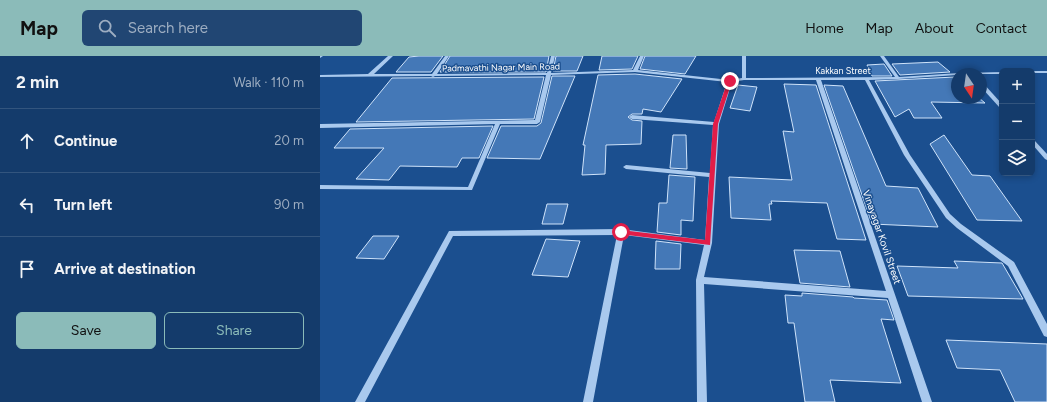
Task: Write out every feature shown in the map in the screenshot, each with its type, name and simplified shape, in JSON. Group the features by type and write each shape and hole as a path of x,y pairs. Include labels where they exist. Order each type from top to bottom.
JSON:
{"street":[{"path":"369,76 391,56"},
{"path":"433,76 447,56"},
{"path":"320,126 537,122 553,56"},
{"path":"635,71 642,56"},
{"path":"744,56 744,79"},
{"path":"882,56 898,78"},
{"name":"Padmavathi Nagar Main Road","path":"320,76 433,76 635,71 730,81"},
{"path":"1035,72 1047,72"},
{"path":"987,73 999,73"},
{"name":"Kakkan Street","path":"730,81 744,79 898,78 951,74"},
{"name":"Vinayagar Kovil Street","path":"818,78 927,402"},
{"path":"866,78 907,155 948,216 959,226 1011,264 1047,333"},
{"path":"702,402 700,280 708,243 716,124 730,81"},
{"path":"987,91 999,104"},
{"path":"632,117 716,124"},
{"path":"320,187 470,189 498,123"},
{"path":"1035,144 1047,158"},
{"path":"626,167 712,175"},
{"path":"360,402 451,233 621,232 708,243"},
{"path":"588,402 621,232"},
{"path":"700,280 891,295"}],"building":[{"path":"443,56 431,72 396,72 409,57"},
{"path":"450,56 549,56 546,72 440,72"},
{"path":"556,56 583,56 577,71 553,71"},
{"path":"602,56 638,56 632,69 599,70"},
{"path":"645,56 696,56 685,74 640,69"},
{"path":"938,62 950,72 900,75 892,64"},
{"path":"884,64 892,76 872,76 867,65"},
{"path":"635,74 682,79 661,112 643,109 642,114 632,114 628,117 632,120 642,121 641,144 606,145 605,174 582,175 585,145 583,145 598,75"},
{"path":"552,76 575,76 540,159 487,158 501,126 537,126 541,123"},
{"path":"544,77 534,119 356,122 392,78"},
{"path":"951,77 951,102 931,102 942,118 914,118 909,109 895,117 875,81"},
{"path":"784,84 816,85 866,240 837,239 827,203 771,201 772,204 769,204 771,220 731,218 729,177 792,180 783,131 794,132"},
{"path":"738,85 757,87 750,111 730,108"},
{"path":"824,85 843,86 886,186 918,188 938,227 872,224"},
{"path":"493,126 479,158 462,158 457,167 400,166 389,180 356,179 384,148 334,148 350,129"},
{"path":"673,135 686,135 687,169 670,168"},
{"path":"944,135 972,175 990,176 1022,221 977,220 930,144"},
{"path":"669,175 695,177 693,221 681,220 681,235 657,232 659,203 667,203"},
{"path":"547,204 568,204 563,224 542,224"},
{"path":"373,236 399,236 384,259 356,258"},
{"path":"546,239 580,241 568,277 532,275"},
{"path":"656,241 681,244 680,269 655,269"},
{"path":"794,250 840,251 850,287 800,283"},
{"path":"954,261 1002,263 1023,299 908,296 897,266 958,268"},
{"path":"802,293 887,300 894,320 881,319 901,383 830,380 835,402 805,402 794,323 788,323 785,295 802,296"},
{"path":"946,340 1047,344 1047,402 1015,402 1000,370 957,368"}],"route":[{"path":"621,232 708,243 716,124 730,81"}]}
